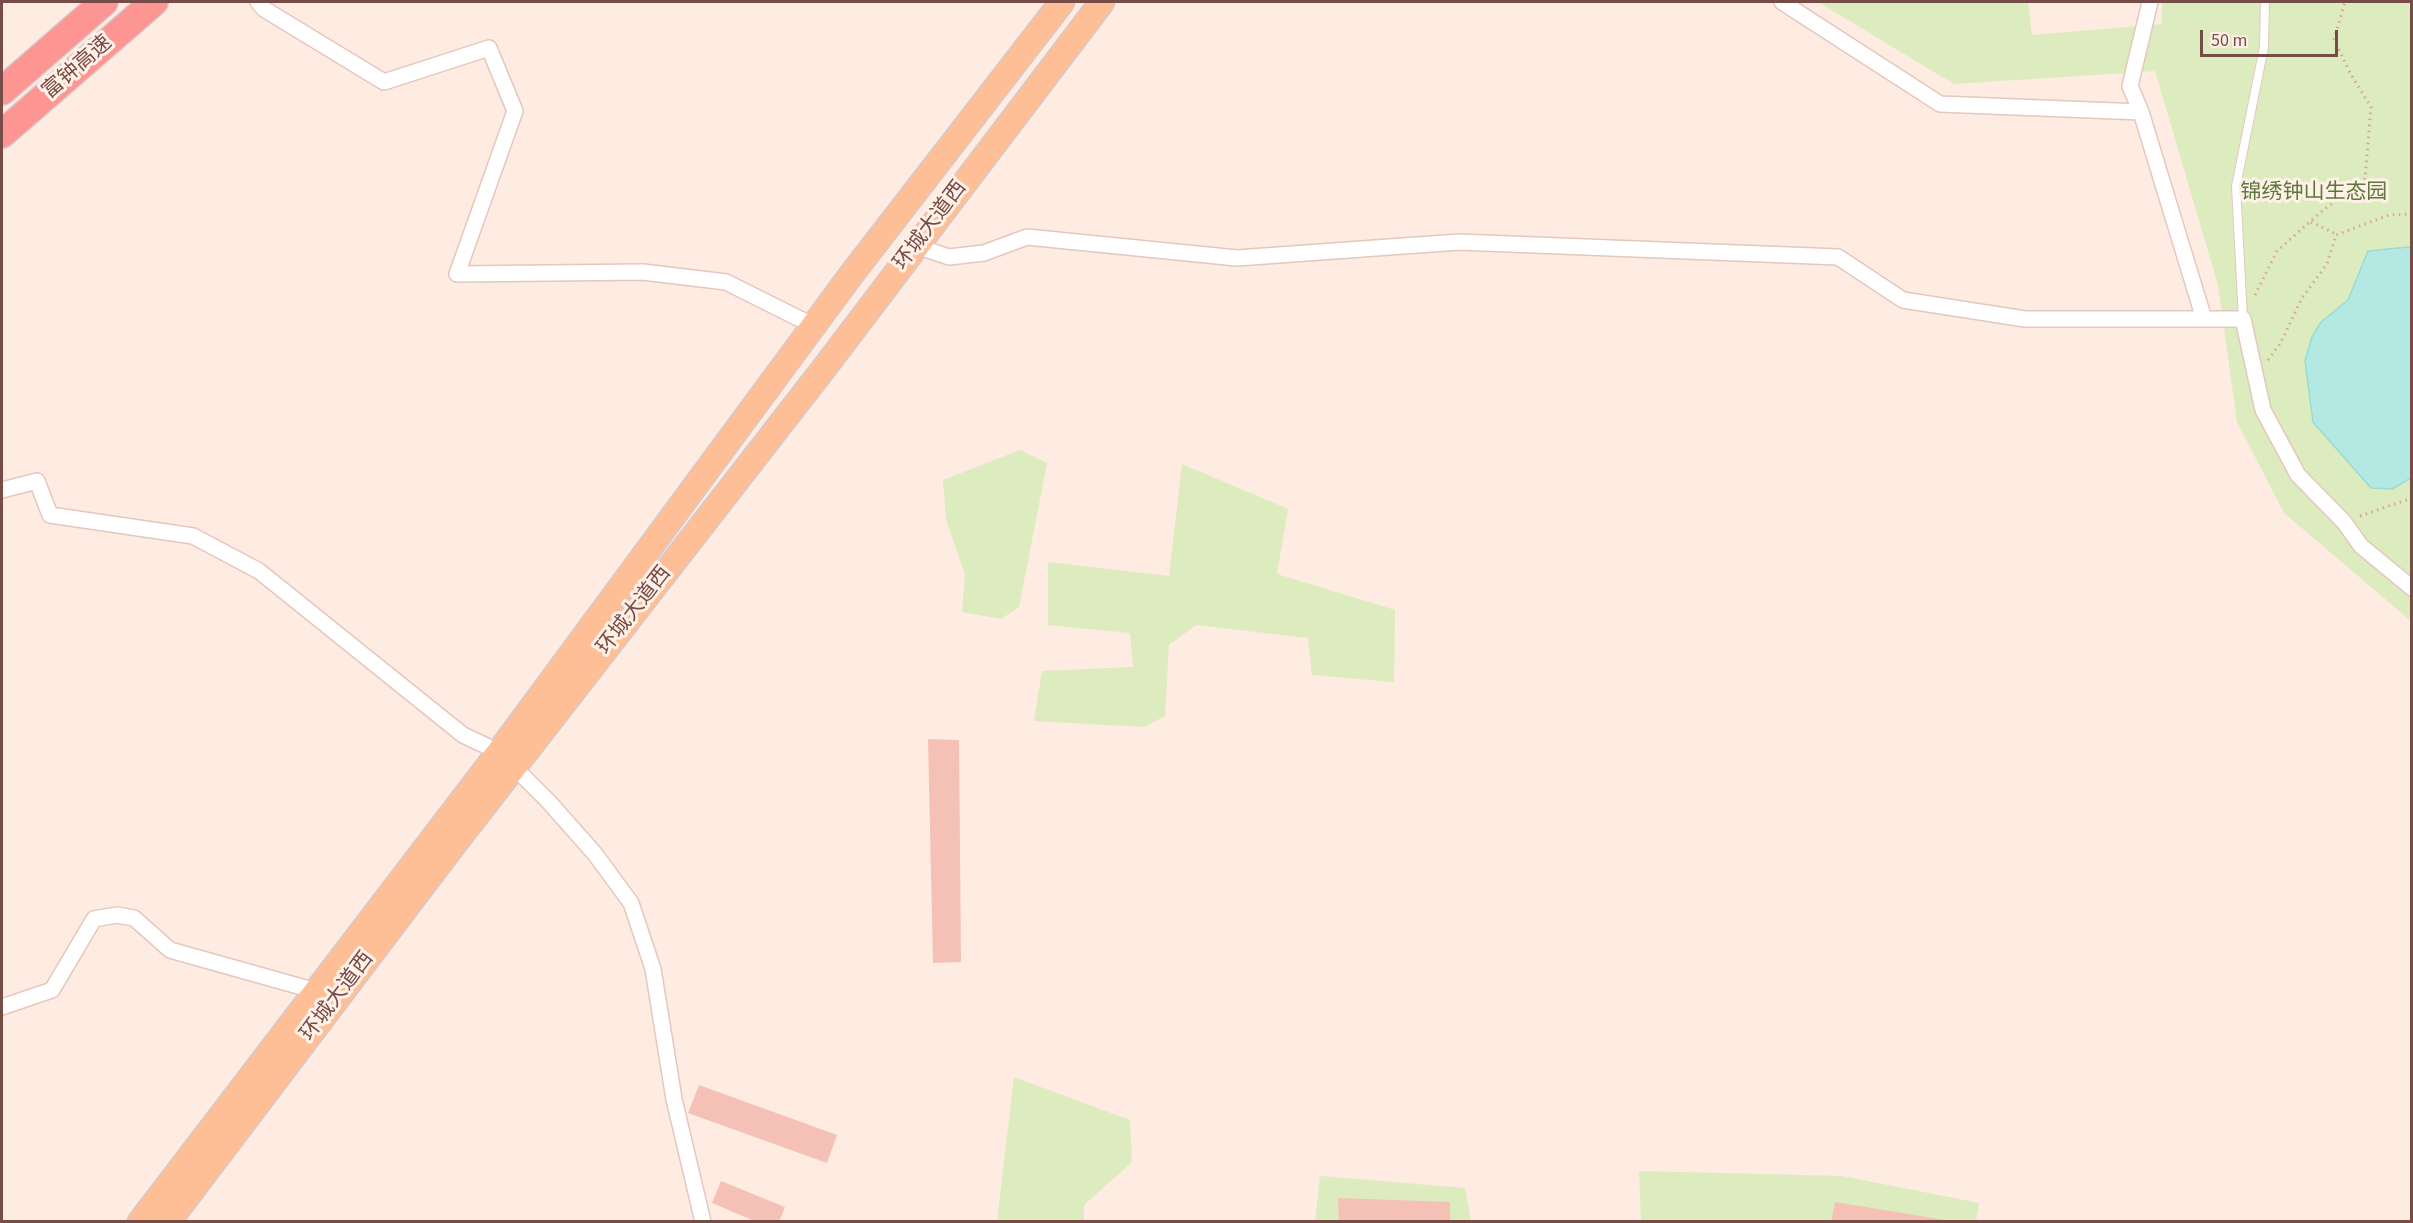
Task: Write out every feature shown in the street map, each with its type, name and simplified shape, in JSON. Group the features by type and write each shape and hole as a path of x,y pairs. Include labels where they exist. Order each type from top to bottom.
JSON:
{"highway":[{"name":"富钟高速","path":"2,92 104,2"},
{"name":"富钟高速","path":"2,134 154,2"}],"main road":[{"name":"环城大道西","path":"507,760 816,323 1062,2"},
{"name":"环城大道西","path":"140,1221 325,997 507,760 916,246 1102,2"},
{"name":"环城大道西","path":"168,1221 325,997"}],"street":[{"path":"258,2 264,9 384,82 489,48 515,111 457,274 643,272 726,282 804,321 816,323"},
{"path":"1782,2 1940,104 2141,112"},
{"path":"2150,2 2130,86 2141,112 2204,319"},
{"path":"916,246 949,257 984,253 1027,237 1237,258 1459,242 1838,257 1903,300 2025,319 2243,319 2263,410 2298,475 2344,522 2361,546 2412,588"},
{"path":"2,490 38,482 50,515 193,536 259,571 463,735 507,760 549,802 595,854 631,903 652,969 674,1099 703,1221"},
{"path":"2,1007 52,990 94,919 117,915 134,918 170,950 325,997"}],"lane":[{"path":"2243,319 2236,186 2264,47 2265,2"}],"path":[{"path":"2243,319 2277,251 2365,179 2371,107 2350,73 2334,39 2345,2"},
{"path":"2311,222 2336,235 2389,214 2412,214"},
{"path":"2256,376 2280,345 2302,298 2327,264 2336,235"},
{"path":"2344,522 2412,498"}],"green space":[{"name":"锦绣钟山生态园","path":"1818,2 2028,2 2032,35 2162,24 2162,2 2411,2 2411,621 2284,513 2237,422 2218,285 2155,71 1954,84"},
{"path":"1020,450 1047,463 1019,607 1001,619 962,612 965,575 946,519 943,480"},
{"path":"1182,464 1288,509 1277,574 1395,610 1394,682 1312,675 1308,638 1196,625 1169,645 1165,716 1144,727 1034,721 1042,671 1133,667 1130,633 1048,625 1048,562 1169,576"},
{"path":"1014,1077 1130,1120 1132,1162 1084,1205 1084,1221 997,1221"},
{"path":"1639,1171 1842,1176 1979,1203 1976,1221 1641,1221"},
{"path":"1320,1176 1465,1188 1471,1221 1315,1222"}],"water":[{"path":"2409,247 2412,249 2411,478 2392,489 2371,488 2313,422 2305,361 2312,337 2321,322 2348,300 2368,251"}],"building":[{"path":"928,739 959,740 961,962 933,963"},
{"path":"699,1085 837,1135 827,1163 688,1113"},
{"path":"721,1181 785,1207 779,1222 757,1222 712,1203"},
{"path":"1338,1198 1450,1202 1450,1222 1339,1222"},
{"path":"1835,1202 1945,1220 1945,1222 1831,1222"}]}
